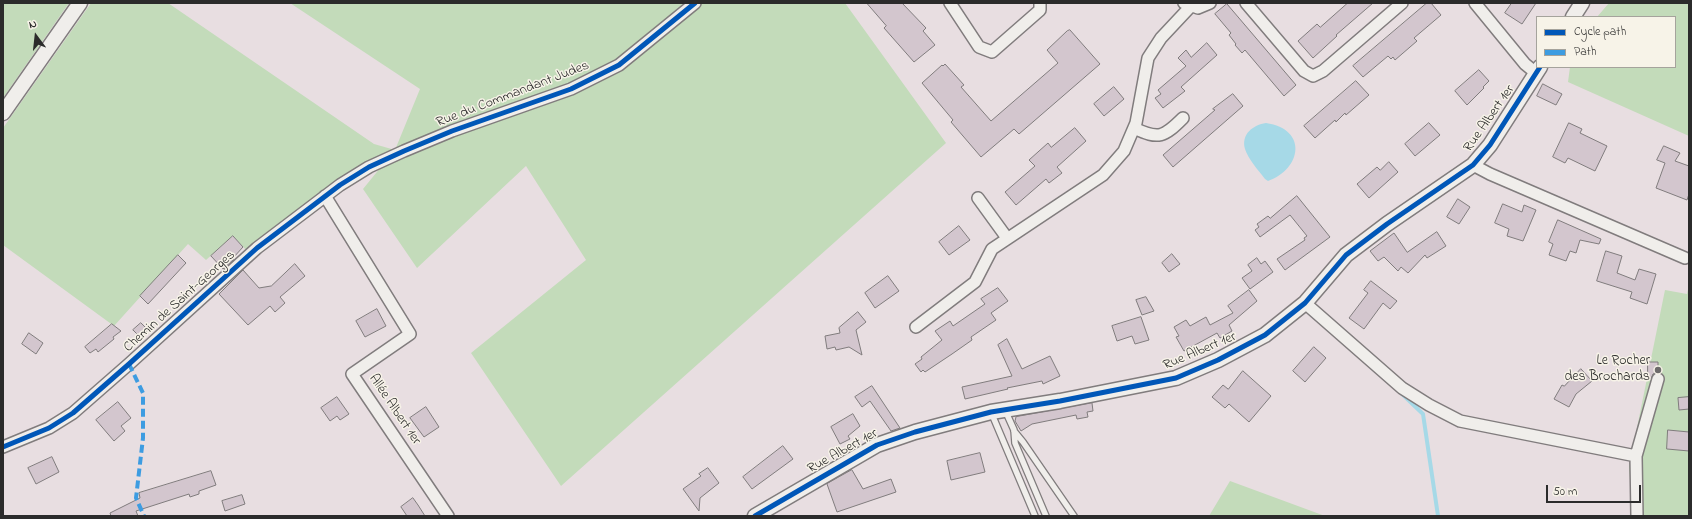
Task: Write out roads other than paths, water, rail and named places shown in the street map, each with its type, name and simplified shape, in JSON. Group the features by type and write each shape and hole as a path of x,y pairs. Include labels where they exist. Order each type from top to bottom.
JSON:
{"street":[{"path":"3,113 80,3"},
{"name":"Rue du Commandant Judes","path":"369,167 452,131 571,89 619,65 695,3"},
{"path":"950,3 979,47 992,52 1040,10 1040,3"},
{"path":"916,327 976,282 992,249 1103,175 1124,151 1136,123 1148,58 1161,38 1188,4 1198,8 1210,3"},
{"path":"1246,3 1304,71 1313,76 1323,71 1402,3"},
{"path":"1574,16 1582,3"},
{"path":"1481,5 1524,64 1538,70"},
{"name":"Rue Albert 1er","path":"755,516 877,445 915,432 998,411 1176,378 1218,360 1265,335 1305,303 1346,255 1387,224 1473,164 1490,145 1538,70"},
{"path":"1134,128 1144,133 1157,136 1169,131 1183,118"},
{"path":"1473,164 1490,174 1685,258"},
{"name":"Chemin de Saint-Georges","path":"3,448 48,428 73,413 257,248 325,196 369,167"},
{"name":"Allée Albert 1er","path":"325,196 410,334 352,374 448,516"},
{"path":"978,198 1007,238"},
{"path":"1305,303 1402,388 1429,405 1460,421 1636,456"},
{"path":"1637,516 1636,456 1658,379"}],"lane":[{"path":"998,411 1023,442 1074,516"},
{"path":"998,411 1035,516"},
{"path":"1014,430 1015,443 1046,516"}],"water":[{"path":"1266,123 1280,127 1289,133 1294,141 1296,150 1288,168 1268,181 1251,161 1246,153 1244,144 1246,135 1249,131 1261,124"}],"waterway":[{"path":"1400,392 1423,414 1438,516"}],"place":[{"name":"Le Rocher des Brochards","path":"1658,370"}]}
